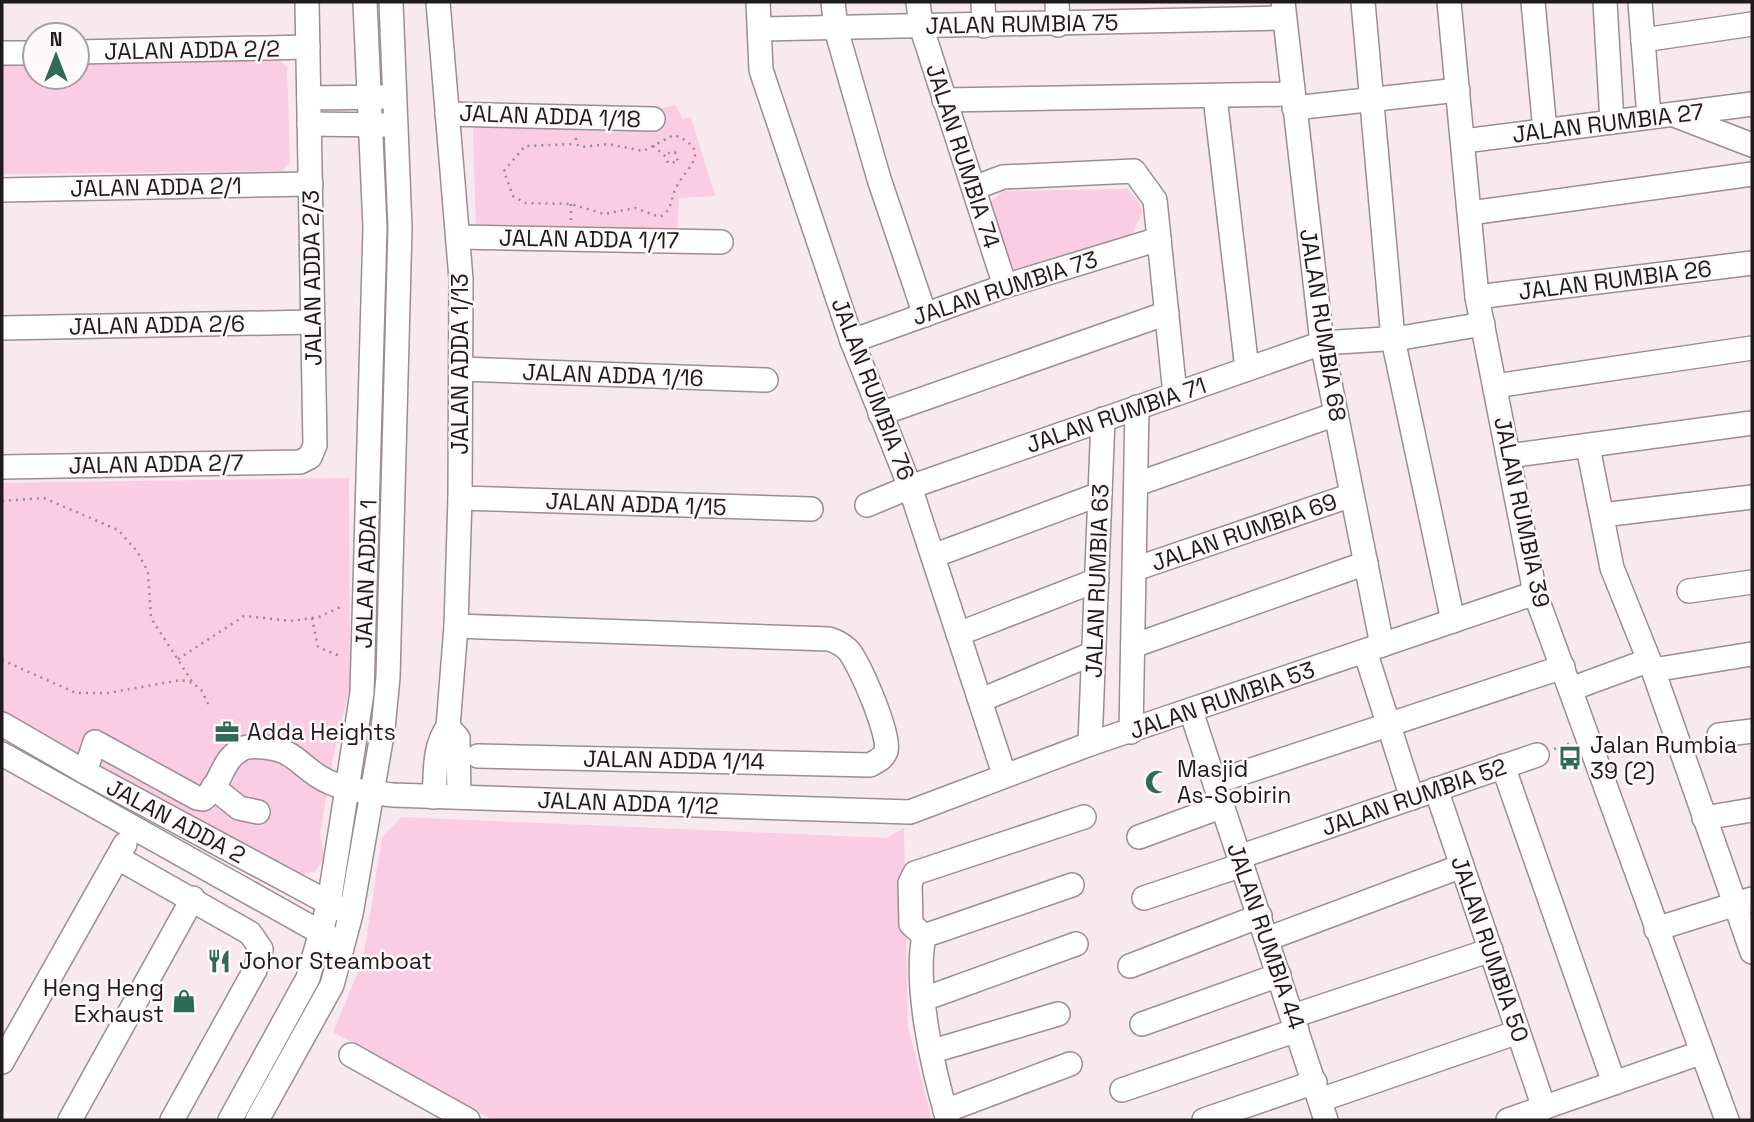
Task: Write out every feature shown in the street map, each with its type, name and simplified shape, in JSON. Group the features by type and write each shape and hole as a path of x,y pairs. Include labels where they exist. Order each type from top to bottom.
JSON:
{"street":[{"path":"307,2 308,47"},
{"name":"JALAN ADDA 1","path":"230,1120 309,978 329,903 362,693 375,228 366,2"},
{"name":"JALAN ADDA 1","path":"257,1120 332,985 351,914 388,677 400,228 391,2"},
{"name":"JALAN ADDA 1/13","path":"438,2 458,237 461,369 456,626 448,727"},
{"name":"JALAN RUMBIA 76","path":"758,2 761,70 852,341 910,486 1004,774"},
{"path":"833,2 836,29 879,179 925,315"},
{"name":"JALAN RUMBIA 74","path":"918,2 921,26 1004,286"},
{"path":"982,2 984,26"},
{"path":"1058,2 1058,25"},
{"path":"1363,2 1393,339 1452,621"},
{"name":"JALAN RUMBIA 39","path":"1449,2 1477,297 1535,593 1589,737 1700,1053 1727,1120"},
{"path":"1533,2 1545,131"},
{"path":"1605,2 1612,122"},
{"path":"1640,2 1649,117"},
{"name":"JALAN RUMBIA 75","path":"761,29 1058,25 1283,10"},
{"name":"JALAN RUMBIA 68","path":"1283,10 1322,343 1366,563 1373,648 1390,725 1412,798"},
{"path":"1643,40 1752,24"},
{"name":"JALAN ADDA 2/2","path":"91,52 308,47"},
{"name":"JALAN ADDA 2/3","path":"308,47 315,445 310,457"},
{"path":"2,53 21,53"},
{"path":"944,100 1215,97 1293,101 1371,99 1458,90"},
{"path":"309,98 394,97"},
{"path":"1215,97 1247,369"},
{"name":"JALAN RUMBIA 27","path":"1464,141 1673,114 1746,108"},
{"name":"JALAN ADDA 1/18","path":"447,114 653,119"},
{"path":"1673,114 1752,145"},
{"path":"309,124 396,125"},
{"path":"974,188 1003,177 1134,172 1155,200 1175,394"},
{"path":"1470,213 1752,174"},
{"name":"JALAN ADDA 2/1","path":"2,190 311,184"},
{"name":"JALAN ADDA 1/17","path":"458,237 721,242"},
{"name":"JALAN RUMBIA 73","path":"852,341 1004,286 1159,239"},
{"name":"JALAN RUMBIA 26","path":"1477,297 1752,263"},
{"path":"880,414 1167,313"},
{"name":"JALAN ADDA 2/6","path":"2,328 313,322"},
{"name":"JALAN RUMBIA 71","path":"867,505 910,486 1322,343 1393,339 1483,324"},
{"path":"1495,386 1752,348"},
{"name":"JALAN ADDA 1/16","path":"461,369 766,380"},
{"path":"1131,732 1137,407"},
{"path":"1136,484 1336,414"},
{"name":"JALAN RUMBIA 63","path":"1090,744 1102,419"},
{"path":"1509,456 1752,423"},
{"path":"1588,447 1612,568 1704,818 1743,901 1752,952"},
{"name":"JALAN ADDA 2/7","path":"2,467 300,462 310,457"},
{"path":"933,556 1100,494"},
{"name":"JALAN RUMBIA 69","path":"1135,569 1352,495"},
{"path":"1602,514 1752,496"},
{"name":"JALAN ADDA 1/15","path":"460,498 811,509"},
{"path":"1133,646 1366,563"},
{"path":"958,634 1097,580"},
{"path":"1689,591 1752,582"},
{"name":"JALAN RUMBIA 53","path":"911,812 1004,774 1535,593"},
{"name":"JALAN ADDA 1/14","path":"456,626 829,639 848,649 855,661 884,731 886,750 881,759 870,765 478,756"},
{"path":"981,700 1094,653"},
{"path":"1571,689 1650,666 1752,654"},
{"path":"1215,782 1563,667"},
{"name":"JALAN RUMBIA 44","path":"1191,711 1321,1101"},
{"name":"JALAN ADDA 2","path":"2,724 85,772 351,914"},
{"path":"434,797 437,751 440,738 448,727 458,738 459,796"},
{"path":"1719,735 1752,731"},
{"path":"85,772 95,742 197,798 203,799 213,788 239,808 258,812"},
{"name":"JALAN ADDA 1/12","path":"213,788 225,762 248,746 282,749 297,757 320,778 346,788 372,792 434,797 911,812"},
{"name":"JALAN ADDA 2","path":"2,754 343,944"},
{"name":"JALAN RUMBIA 52","path":"1144,898 1436,789 1537,755"},
{"path":"1503,766 1614,1083"},
{"name":"JALAN RUMBIA 50","path":"1436,789 1544,1108"},
{"path":"2,1062 146,804"},
{"path":"1139,836 1223,806"},
{"path":"1704,818 1752,810"},
{"path":"924,936 911,924 911,883 915,873 1084,817"},
{"path":"118,858 193,898 250,933 261,949 255,970 172,1120"},
{"path":"1267,939 1462,866"},
{"path":"924,936 1072,885"},
{"path":"70,1120 193,898"},
{"path":"1656,929 1743,901"},
{"path":"1130,966 1260,916"},
{"path":"924,936 920,958 924,999 947,1115 1070,1065"},
{"path":"924,999 1076,944"},
{"path":"1122,1090 1491,950"},
{"path":"1142,1024 1279,975"},
{"path":"933,1051 1058,1014"},
{"path":"1204,1120 1321,1101 1518,1032"},
{"path":"1508,1120 1700,1053"},
{"path":"351,1055 468,1120"}],"path":[{"path":"576,117 576,144"},
{"path":"674,135 685,139 694,152 690,171 675,189 673,204 660,217 650,216 635,208 615,214 592,213 571,204 525,203 513,196 504,171 525,146 576,144 582,147 608,144 643,151 674,135"},
{"path":"653,146 666,157"},
{"path":"2,501 44,498 118,530 137,551 148,572 151,618 193,683 202,691 209,706"},
{"path":"178,659 244,616 290,621 312,618 341,607"},
{"path":"312,618 318,647 326,653 364,663"},
{"path":"2,660 76,692 108,693 181,681 193,683"},
{"name":"JALAN RUMBIA 52","path":"1537,755 1589,737"}],"shaded area":[{"path":"278,59 287,67 290,162 282,171 2,174 2,66 21,65 21,91 91,91 91,64"},
{"path":"676,105 682,119 691,117 715,196 679,198 677,237 476,233 473,128 481,124 661,129 660,108"},
{"path":"1128,189 1139,203 1142,213 1131,236 1020,274 1007,270 987,205 1003,191"},
{"path":"349,478 350,689 337,737 320,833 324,857 315,872 301,874 286,868 2,713 2,483"},
{"path":"401,817 887,838 904,828 908,1027 932,1120 493,1120 333,1032 363,960 382,838"}],"place":[{"name":"Adda Heights","path":"227,732"},
{"name":"Jalan Rumbia 39 (2)","path":"1570,758"},
{"name":"Masjid As-Sobirin","path":"1157,782"},
{"name":"Johor Steamboat","path":"219,961"},
{"name":"Heng Heng Exhaust","path":"184,1001"}]}
